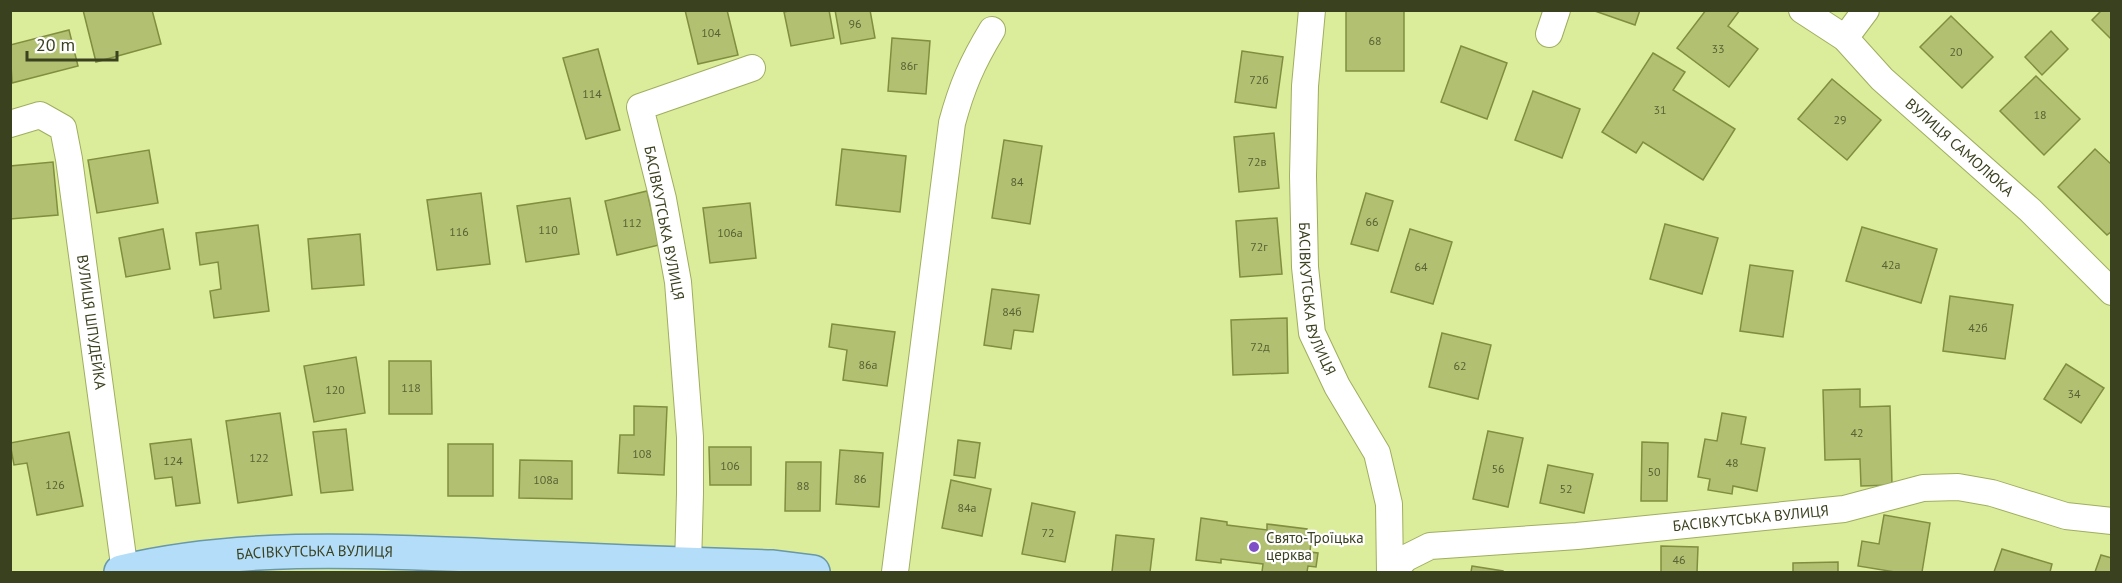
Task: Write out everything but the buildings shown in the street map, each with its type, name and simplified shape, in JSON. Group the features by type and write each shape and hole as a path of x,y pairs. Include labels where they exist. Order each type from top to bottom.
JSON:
{"main road":[{"name":"БАСІВКУТСЬКА ВУЛИЦЯ","path":"123,572 192,559 364,551 773,567 813,573"}],"street":[{"name":"БАСІВКУТСЬКА ВУЛИЦЯ","path":"1312,10 1305,86 1303,176 1305,267 1312,333 1338,386 1377,453 1389,504 1391,573"},
{"name":"ВУЛИЦЯ САМОЛЮКА","path":"1802,10 1845,38 1882,79 2030,210 2112,292"},
{"path":"1845,38 1866,10"},
{"path":"895,573 952,123 961,90 974,60 992,30"},
{"name":"БАСІВКУТСЬКА ВУЛИЦЯ","path":"688,565 690,437 678,282 663,200 640,107 752,68"},
{"name":"ВУЛИЦЯ ШПУДЕЙКА","path":"10,124 40,115 63,128 123,572"},
{"name":"БАСІВКУТСЬКА ВУЛИЦЯ","path":"1391,573 1406,558 1430,546 1576,536 1788,516 1844,509 1923,488 1958,487 1992,493 2066,516 2112,521"}],"place":[{"name":"Свято-Троїцька церква","path":"1254,547"}]}
